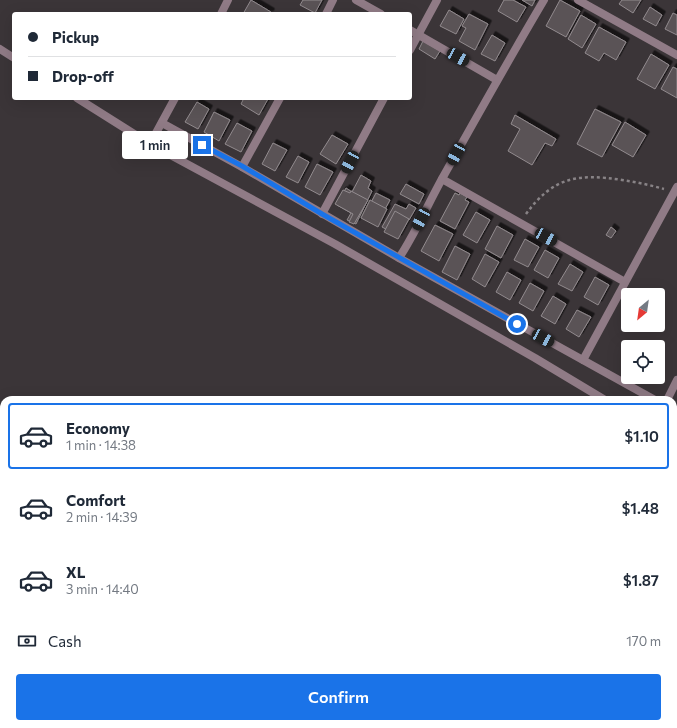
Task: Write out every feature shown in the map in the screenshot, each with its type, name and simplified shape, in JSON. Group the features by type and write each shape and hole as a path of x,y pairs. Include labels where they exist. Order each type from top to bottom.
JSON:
{"street":[{"path":"222,12 228,0"},
{"path":"327,12 333,0"},
{"path":"356,0 377,12"},
{"path":"412,46 437,0"},
{"path":"399,258 407,246 497,80 544,0"},
{"path":"578,0 677,55"},
{"path":"412,31 497,80"},
{"path":"0,49 12,57"},
{"path":"80,100 150,144 335,244 528,354 598,396"},
{"path":"150,144 174,100"},
{"path":"242,166 279,100"},
{"path":"322,214 383,100"},
{"path":"162,123 242,166 399,258 648,396"},
{"path":"442,179 625,282"},
{"path":"583,360 676,189"},
{"path":"669,396 677,380"}],"path":[{"path":"519,222 539,198 549,190 561,183 576,178 588,176 612,178 676,189"}],"building":[{"path":"251,0 271,12 244,12"},
{"path":"303,0 322,0 316,12 300,5"},
{"path":"504,0 513,0 526,7 517,22 498,11"},
{"path":"522,0 535,0 532,6"},
{"path":"560,0 580,11 566,37 546,26"},
{"path":"622,0 641,0 633,13 619,4"},
{"path":"650,7 662,15 656,26 643,19"},
{"path":"449,10 464,19 456,34 440,26"},
{"path":"673,13 677,15 677,35 665,29"},
{"path":"469,14 488,24 475,50 459,41 466,28 462,26"},
{"path":"581,15 596,24 582,48 568,39"},
{"path":"599,27 626,42 616,60 604,53 599,61 585,53"},
{"path":"492,35 505,43 495,61 481,54"},
{"path":"423,41 440,51 435,59 419,49"},
{"path":"651,54 669,65 655,89 637,79"},
{"path":"673,67 677,69 677,98 661,89"},
{"path":"243,100 267,100 259,115 241,104"},
{"path":"197,102 209,109 198,129 185,122"},
{"path":"595,109 621,122 602,157 577,144"},
{"path":"214,112 230,120 219,141 204,132"},
{"path":"515,115 556,139 552,146 545,143 532,165 508,151 520,129 511,124"},
{"path":"625,122 646,135 633,157 612,145"},
{"path":"237,123 252,131 241,152 225,144"},
{"path":"332,135 348,144 336,164 320,154"},
{"path":"273,143 287,150 275,171 262,164"},
{"path":"298,156 309,162 298,183 286,177"},
{"path":"317,164 333,172 320,195 305,187"},
{"path":"361,175 371,181 368,188 372,191 356,224 347,220 351,213 337,205 346,188 352,192"},
{"path":"406,184 424,194 419,204 400,194"},
{"path":"343,190 350,193 351,191 368,200 354,224 349,222 353,214 335,204"},
{"path":"376,193 390,200 377,224 364,216"},
{"path":"455,193 459,195 460,193 467,197 465,200 469,202 455,229 440,221"},
{"path":"370,200 387,209 378,227 361,218"},
{"path":"395,204 406,209 409,204 416,208 409,220 407,218 397,235 382,227"},
{"path":"395,211 409,219 398,239 384,232"},
{"path":"476,212 490,220 477,243 463,235"},
{"path":"435,225 453,234 439,261 421,251"},
{"path":"497,226 513,235 501,258 485,249"},
{"path":"611,227 616,231 611,238 606,235"},
{"path":"525,239 539,247 528,267 514,260"},
{"path":"455,246 470,254 457,280 442,272"},
{"path":"545,250 559,258 548,278 534,270"},
{"path":"485,254 499,262 485,287 472,279"},
{"path":"570,264 583,272 572,291 558,284"},
{"path":"507,272 521,280 510,300 496,292"},
{"path":"595,277 609,285 598,305 584,297"},
{"path":"530,283 544,291 533,311 519,303"},
{"path":"553,296 566,304 555,324 541,316"},
{"path":"577,310 591,317 579,337 566,329"}],"route":[{"path":"202,145 242,166 322,214 517,324"}]}
